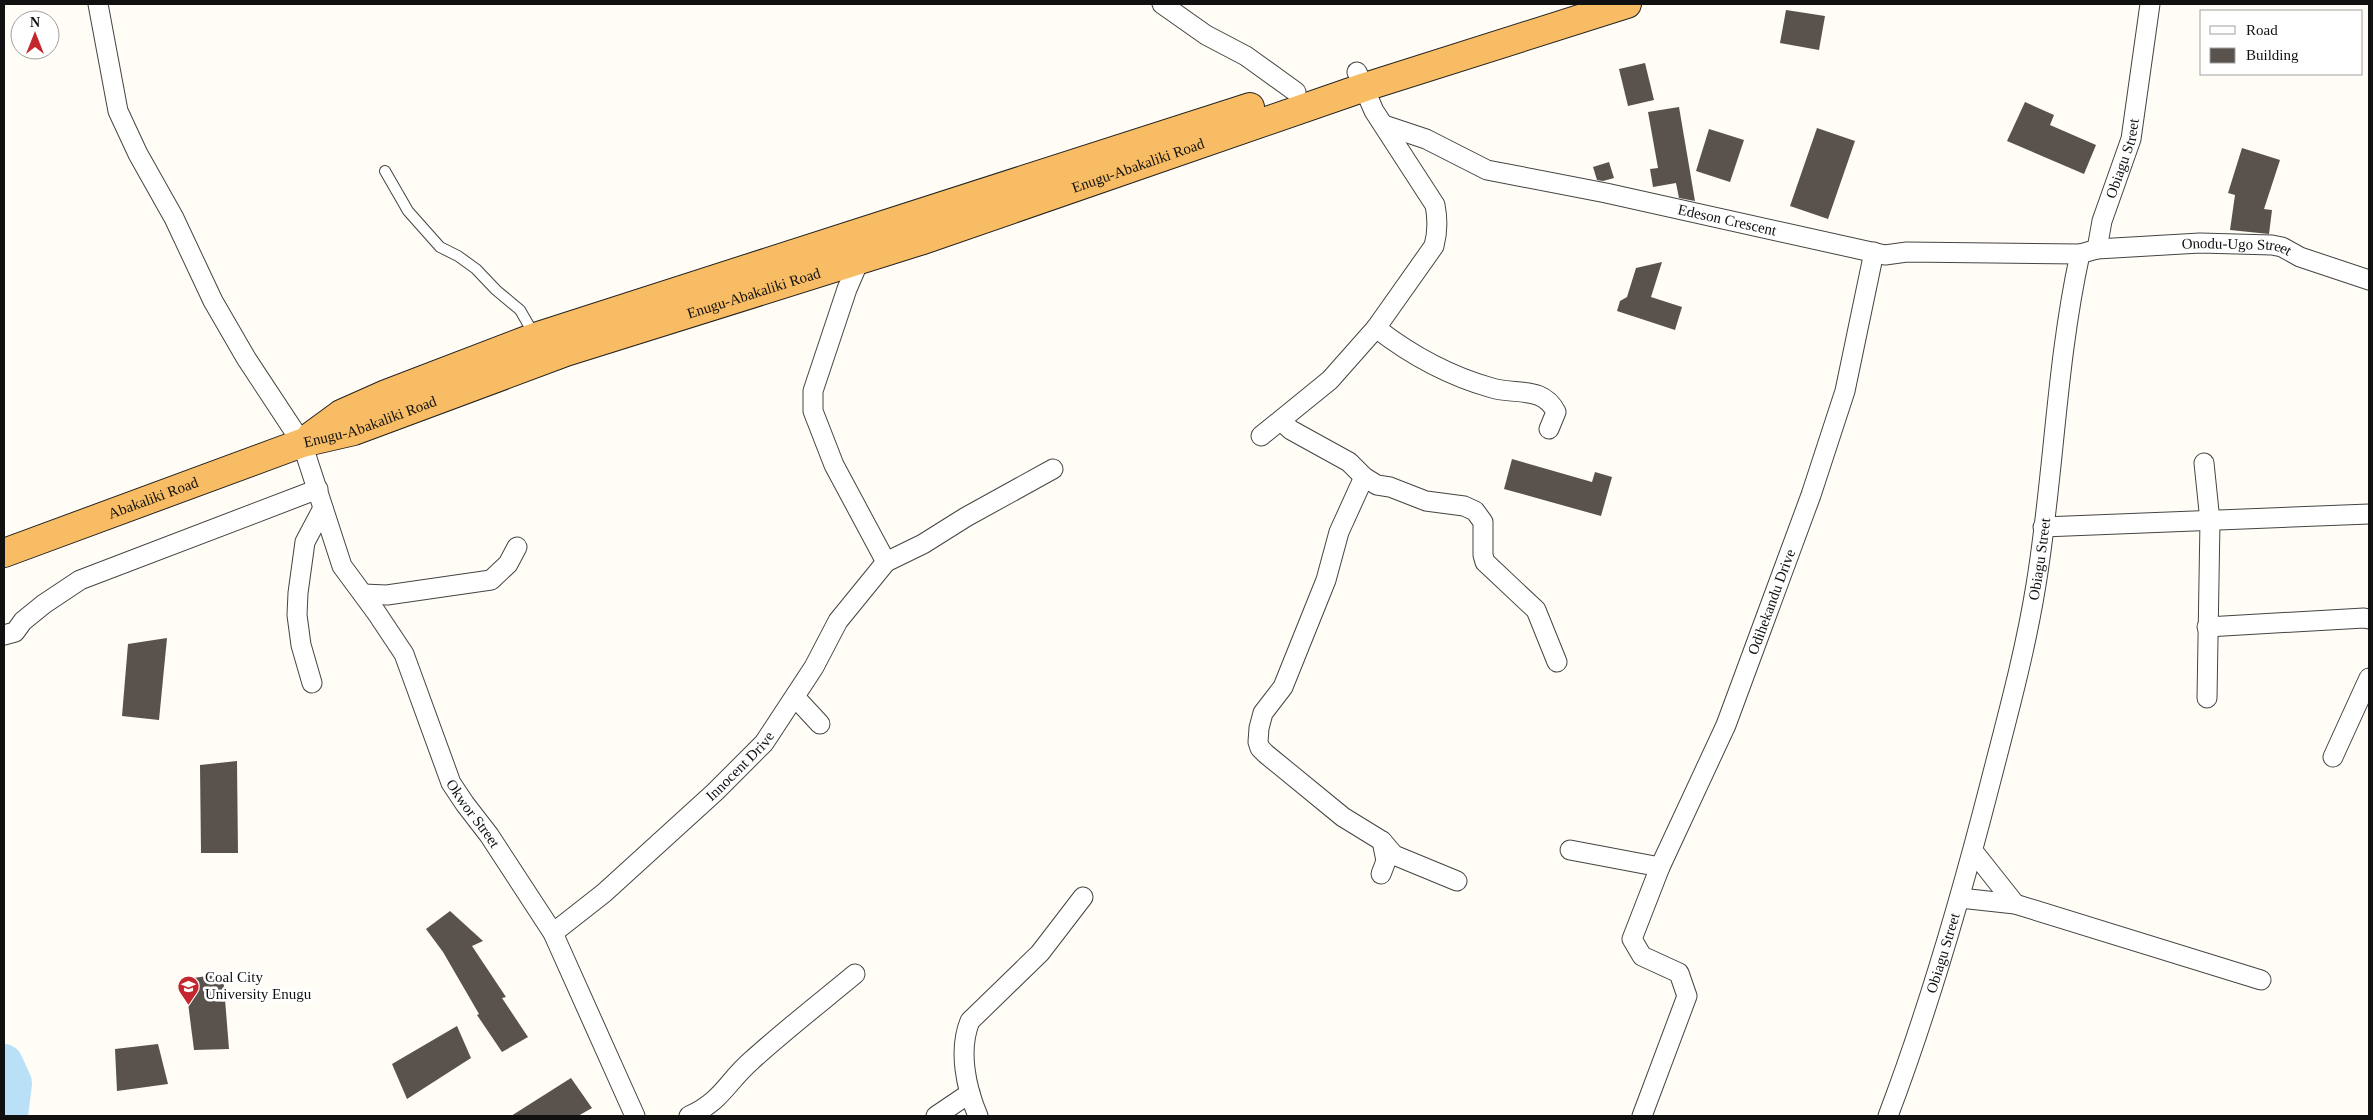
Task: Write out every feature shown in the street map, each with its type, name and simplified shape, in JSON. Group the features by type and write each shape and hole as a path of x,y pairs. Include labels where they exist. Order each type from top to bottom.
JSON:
{"highway":[{"name":"Enugu-Abakaliki Road","path":"302,443 354,431 566,352 929,238 1570,4"},
{"name":"Enugu-Abakaliki Road","path":"302,443 341,414 386,394 535,337 1296,92 1361,80 1626,4"},
{"name":"Abakaliki Road","path":"4,553 302,443"}],"street":[{"name":"Okwor Street","path":"98,4 118,112 138,154 174,218 213,301 246,358 302,443 342,566 404,654 451,783 489,835 553,933 628,1113"},
{"name":"Obiagu Street","path":"1888,1116 1912,1052 1960,898 2015,690 2037,583 2059,387 2073,285 2102,221 2131,139 2150,4"},
{"path":"1165,5 1206,35 1246,56 1296,92"},
{"path":"1261,436 1330,380 1376,328 1434,246 1438,221 1435,205 1374,111 1361,80"},
{"name":"Edeson Crescent","path":"1384,125 1426,139 1487,170 1606,193 1885,254 1907,252 2088,251"},
{"path":"870,229 861,258 847,289 813,391 813,411 834,465 886,562 923,544 966,517 1053,469"},
{"name":"Onodu-Ugo Street","path":"2088,251 2200,243 2272,245 2282,247 2300,257 2369,280"},
{"name":"Odihekandu Drive","path":"1642,1116 1687,996 1679,973 1642,956 1632,940 1660,867 1726,725 1811,495 1845,391 1874,252"},
{"path":"1376,328 1438,369 1512,393 1540,394 1551,401 1556,412 1549,429"},
{"path":"1281,421 1291,430 1325,447 1349,462 1364,477 1377,485 1390,487 1426,502 1464,506 1480,515 1484,522 1483,555 1485,562 1536,610 1557,662"},
{"path":"2204,464 2210,521 2207,698"},
{"path":"1364,477 1339,532 1326,580 1283,687 1263,713 1258,728 1258,742 1260,748 1266,754 1343,816 1382,841 1394,854 1457,881"},
{"path":"4,635 15,632 23,621 44,604 80,580 318,489"},
{"path":"312,683 301,645 297,615 298,593 305,542 323,508"},
{"path":"2043,527 2369,514"},
{"path":"363,594 388,596 491,580 508,564 517,547"},
{"name":"Innocent Drive","path":"553,933 604,893 715,792 764,743 814,667 838,621 886,562"},
{"path":"2207,627 2369,619"},
{"path":"2333,757 2369,678"},
{"path":"794,697 820,724"},
{"path":"1381,874 1386,861 1382,841"},
{"path":"1570,850 1660,867"},
{"path":"1973,851 2015,904"},
{"path":"978,1116 965,1070 964,1034 970,1021 1040,953 1083,897"},
{"path":"1960,898 2015,904 2260,980"},
{"path":"689,1116 723,1094 749,1062 855,974"},
{"path":"936,1116 970,1093"}],"lane":[{"path":"385,171 408,211 440,246 476,269 496,290 520,310 535,337"}],"building":[{"path":"1786,10 1825,16 1819,50 1780,43"},
{"path":"1645,63 1654,100 1628,106 1619,69"},
{"path":"2025,102 2054,115 2050,125 2096,145 2084,174 2007,141"},
{"path":"1679,107 1695,201 1679,198 1676,183 1653,187 1650,169 1658,168 1648,112"},
{"path":"1817,128 1855,141 1828,219 1790,206"},
{"path":"1709,129 1744,140 1730,182 1696,171"},
{"path":"2242,148 2280,160 2264,209 2272,210 2269,234 2230,230 2235,195 2228,193"},
{"path":"1609,162 1614,178 1603,181 1597,180 1593,167"},
{"path":"1662,262 1651,297 1682,307 1675,330 1617,311 1620,301 1627,297 1636,268"},
{"path":"1512,459 1592,482 1595,472 1612,477 1601,516 1504,489"},
{"path":"167,638 159,720 122,716 128,644"},
{"path":"237,761 238,853 201,853 200,765"},
{"path":"450,911 483,941 472,946 506,997 502,998 528,1037 502,1052 477,1015 479,1014 443,952 426,929"},
{"path":"223,974 229,1049 194,1050 185,979"},
{"path":"457,1026 471,1058 407,1099 392,1064"},
{"path":"158,1044 168,1084 117,1091 115,1049"},
{"path":"571,1078 592,1108 578,1116 511,1116"}],"waterway":[{"path":"4,1063 13,1083 9,1116"}],"place":[{"name":"Coal City University Enugu","path":"189,1005"}]}
